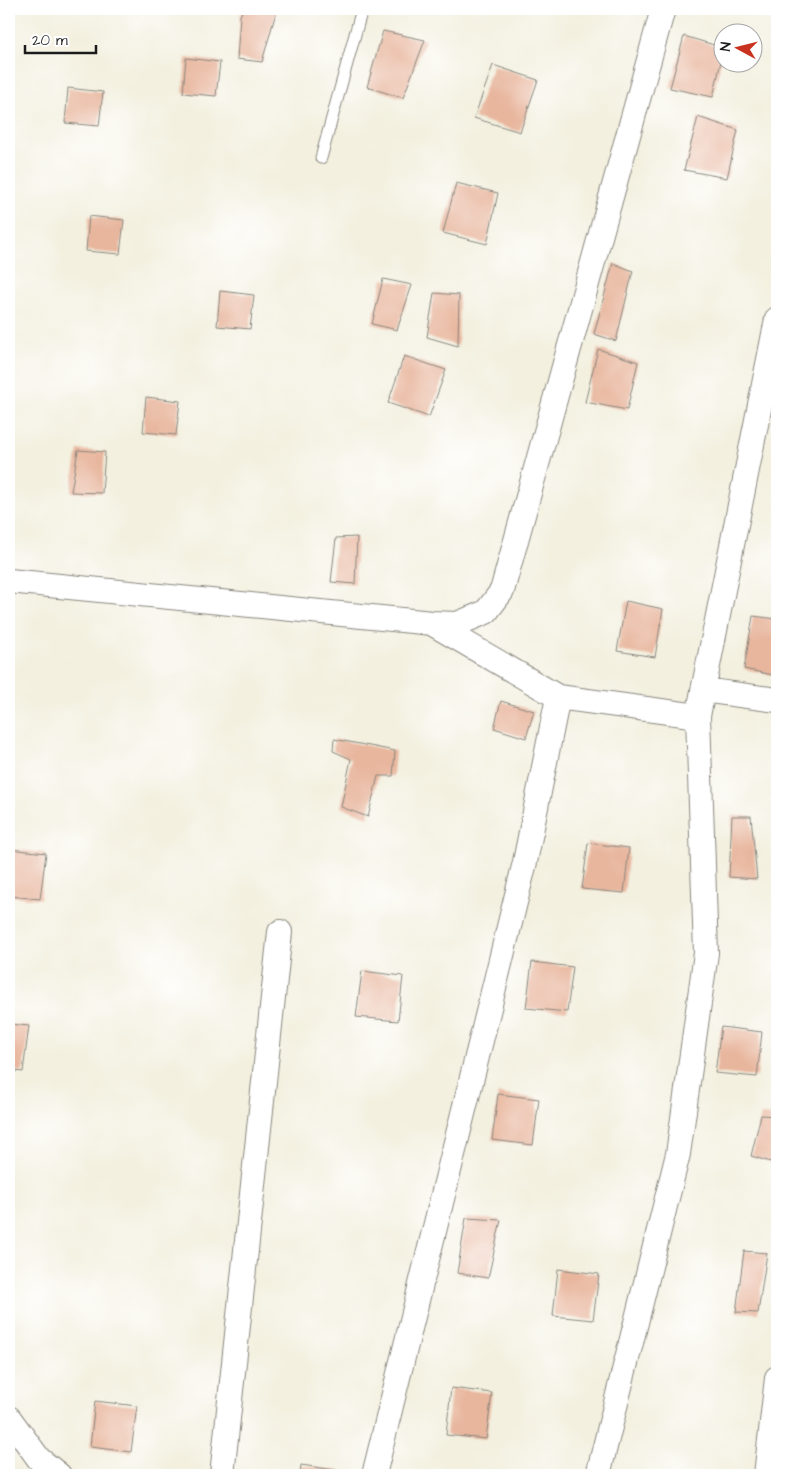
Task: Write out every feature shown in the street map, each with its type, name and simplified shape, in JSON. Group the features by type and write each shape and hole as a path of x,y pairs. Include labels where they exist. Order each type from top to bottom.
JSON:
{"street":[{"path":"9,581 432,623 457,624 486,612 502,591 663,9"},
{"path":"598,1475 678,1154 706,953 698,716 777,319"},
{"path":"432,623 558,697 698,716"},
{"path":"703,690 777,700"},
{"path":"374,1475 525,862 558,697"},
{"path":"222,1475 280,932"},
{"path":"766,1475 777,1378"},
{"path":"9,1418 39,1459 60,1475"}],"lane":[{"path":"321,158 362,9"}],"building":[{"path":"243,9 277,9 262,62 237,59 240,16"},
{"path":"383,31 425,40 403,98 367,87"},
{"path":"684,36 714,45 714,72 719,72 713,97 670,88"},
{"path":"186,58 220,62 216,96 183,93"},
{"path":"493,65 538,80 520,132 474,118"},
{"path":"68,88 103,92 99,126 65,123"},
{"path":"698,117 738,130 727,178 684,170"},
{"path":"456,183 498,193 487,244 443,233"},
{"path":"89,216 124,220 120,254 86,251"},
{"path":"613,263 633,271 616,341 594,334"},
{"path":"383,279 412,285 397,330 372,324"},
{"path":"220,291 254,295 250,329 217,326"},
{"path":"434,293 459,295 458,346 427,337"},
{"path":"598,349 638,362 627,410 585,402"},
{"path":"404,356 446,370 429,417 388,403"},
{"path":"146,397 180,401 176,435 143,432"},
{"path":"78,450 105,452 102,493 71,492"},
{"path":"357,537 355,584 331,582 336,538"},
{"path":"626,601 663,609 655,657 617,651"},
{"path":"753,616 777,619 777,676 744,669"},
{"path":"501,701 534,711 526,738 494,728"},
{"path":"334,739 395,751 393,776 378,776 368,817 341,807 351,759 333,751"},
{"path":"732,816 751,816 757,879 729,877"},
{"path":"588,843 629,848 624,893 582,889"},
{"path":"9,849 46,853 40,899 9,896"},
{"path":"532,962 573,967 567,1012 526,1008"},
{"path":"362,971 403,976 398,1021 356,1017"},
{"path":"9,1024 29,1026 23,1072 9,1070"},
{"path":"721,1027 762,1032 757,1077 715,1073"},
{"path":"498,1094 539,1099 533,1145 492,1140"},
{"path":"761,1115 777,1116 777,1164 751,1156"},
{"path":"466,1218 501,1220 488,1278 457,1273"},
{"path":"744,1251 767,1253 758,1313 736,1312"},
{"path":"558,1269 599,1274 593,1320 553,1316"},
{"path":"451,1388 492,1393 486,1439 446,1435"},
{"path":"95,1401 137,1406 131,1452 90,1447"},
{"path":"301,1465 342,1471 342,1475 300,1475"}]}
